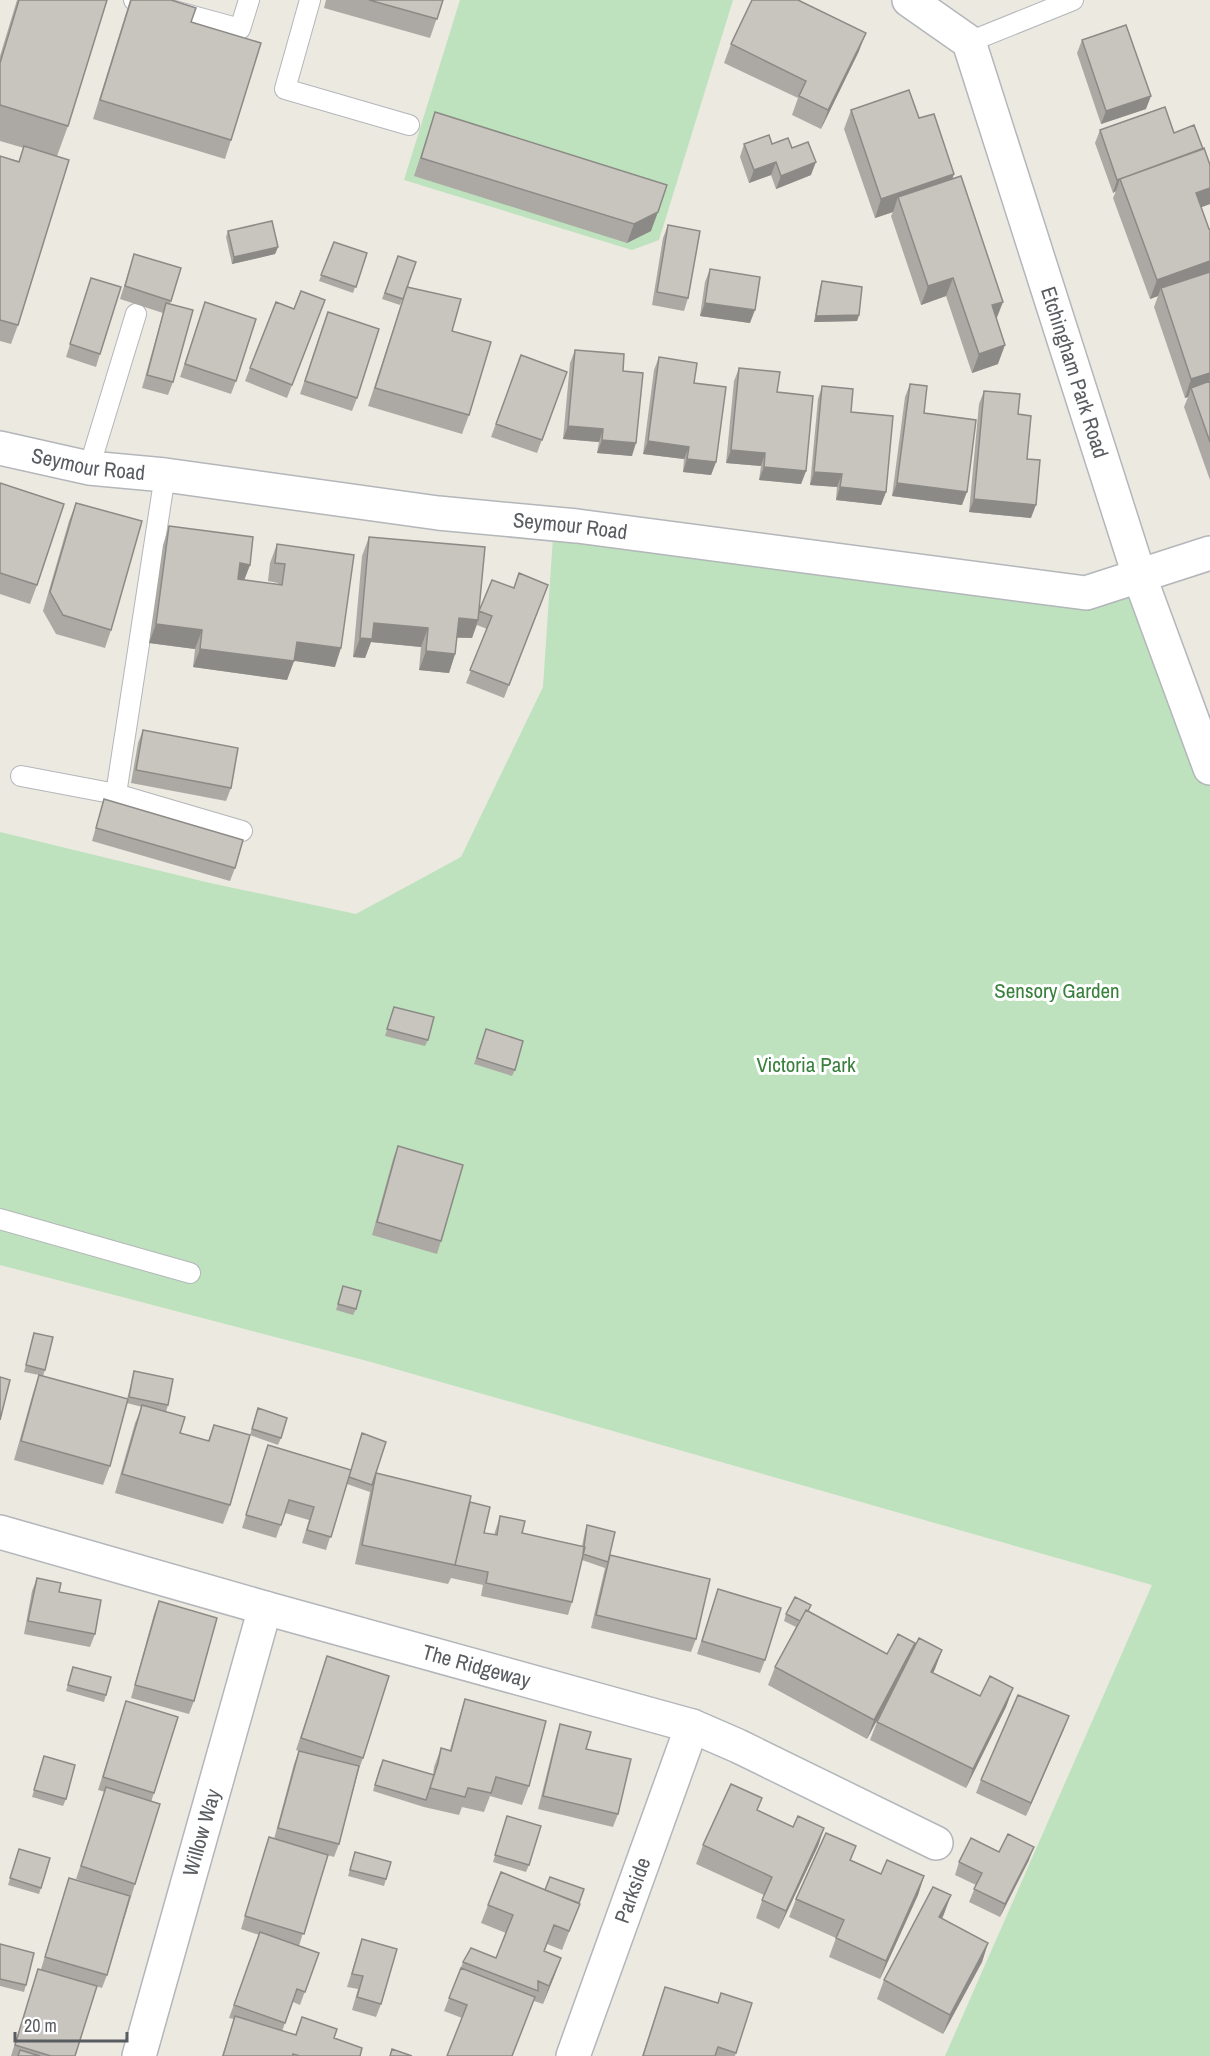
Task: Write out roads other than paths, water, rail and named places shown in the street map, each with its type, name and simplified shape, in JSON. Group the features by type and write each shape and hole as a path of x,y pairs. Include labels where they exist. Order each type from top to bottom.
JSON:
{"street":[{"path":"909,0 969,42"},
{"name":"Etchingham Park Road","path":"969,42 1139,575 1210,768"},
{"name":"Seymour Road","path":"0,448 89,468 165,475 438,513 547,522 1086,593 1210,553"},
{"name":"The Ridgeway","path":"0,1532 692,1726 738,1746 936,1843"},
{"name":"Willow Way","path":"139,2056 265,1608"},
{"name":"Parkside","path":"573,2056 692,1726"}],"lane":[{"path":"134,0 240,29 249,0"},
{"path":"310,0 285,88 409,125"},
{"path":"969,42 1073,0"},
{"path":"89,468 136,314"},
{"path":"116,794 165,475"},
{"path":"21,776 116,794 242,831"},
{"path":"0,1219 190,1273"}],"park label":[{"name":"Sensory Garden","path":"1057,991"},
{"name":"Victoria Park","path":"806,1065"}]}
